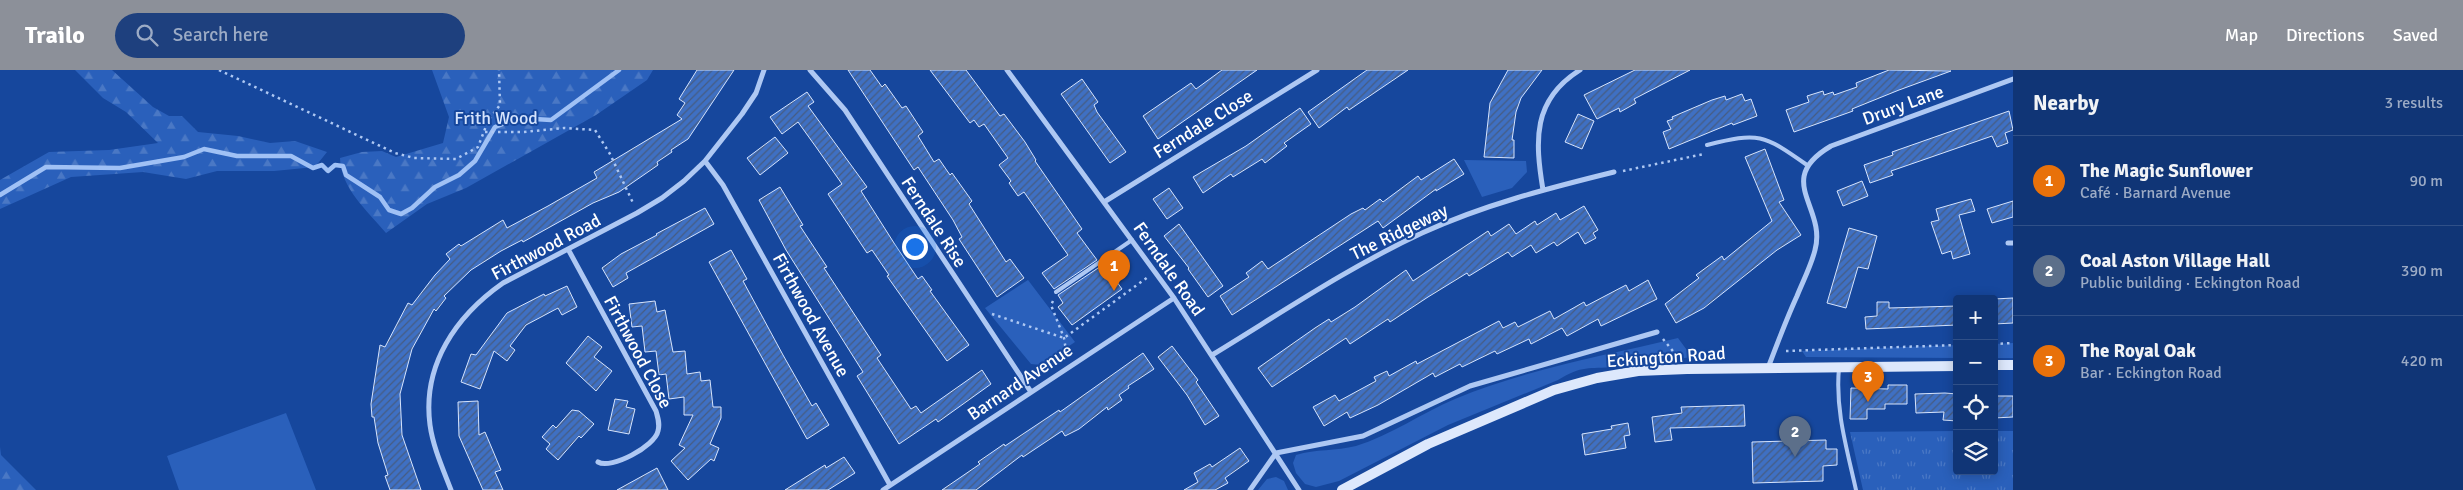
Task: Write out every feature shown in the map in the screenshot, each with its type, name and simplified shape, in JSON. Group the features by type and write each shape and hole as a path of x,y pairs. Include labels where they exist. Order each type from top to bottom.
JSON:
{"main road":[{"path":"1998,366 2013,365"},
{"name":"Eckington Road","path":"1342,490 1428,444 1554,390 1597,378 1630,372 1687,369 1953,366"}],"street":[{"name":"Firthwood Road","path":"451,490 436,449 430,426 428,402 431,382 444,345 464,317 483,298 503,283 662,198 705,161 756,93 764,70"},
{"name":"Ferndale Rise","path":"810,70 845,110 1031,392"},
{"name":"Ferndale Road","path":"1006,70 1174,298 1299,490"},
{"name":"Ferndale Close","path":"1104,202 1317,70"},
{"path":"1543,190 1537,145 1539,124 1546,105 1558,89 1580,70"},
{"name":"Drury Lane","path":"1807,165 1817,154 1831,146 2013,79"},
{"name":"Firthwood Avenue","path":"705,161 723,185 890,486"},
{"path":"1768,368 1812,262 1818,238 1804,190 1807,165"},
{"name":"The Ridgeway","path":"1212,355 1343,274 1403,243 1458,219 1543,190 1614,172"},
{"name":"Firthwood Close","path":"568,249 656,411 659,423 658,432 646,446 614,463 606,465 598,462"},
{"name":"Barnard Avenue","path":"882,490 1174,298"},
{"name":"Eckington Road","path":"1276,453 1356,438 1470,386 1657,332"},
{"path":"1250,490 1276,453"}],"lane":[{"path":"1707,145 1742,136 1753,136 1782,148 1807,165"},
{"path":"1056,292 1132,240"},
{"path":"1839,368 1837,389 1838,413 1856,490"}],"path":[{"path":"219,70 402,155 456,159 478,147 488,121 500,105 498,70"},
{"path":"485,132 524,132 583,128 595,130 610,154 637,213"},
{"path":"1614,172 1711,153"},
{"path":"1064,338 1155,272"},
{"path":"1056,292 1051,305 1064,338 1068,367"},
{"path":"974,308 1064,338"},
{"path":"1657,332 1687,369"},
{"path":"1998,344 2013,343"},
{"path":"1774,351 1953,345"}],"green space":[{"path":"75,70 112,70 153,107 169,116 182,116 198,132 238,136 270,143 295,141 327,152 315,167 274,171 217,171 186,179 143,172 71,177 0,209 0,180 49,152 109,150 158,143 126,112 103,98"},
{"name":"Frith Wood","path":"432,70 653,70 647,80 596,115 466,188 427,204 386,233 350,189 341,169 340,158 362,152 382,151 396,157 443,143 449,117"},
{"path":"1464,160 1526,161 1527,172 1512,188 1482,197"},
{"path":"1028,280 1075,342 1041,365 1031,364 985,308"},
{"path":"1678,338 1692,357 1573,372 1558,380 1448,425 1339,481 1316,487 1305,484 1296,473 1293,463 1296,455 1356,446 1394,430 1455,399 1509,379"},
{"path":"2013,343 2013,358 1998,358 1998,344"},
{"path":"1953,345 1953,358 1806,357 1802,351"},
{"path":"286,413 316,490 179,490 167,456"},
{"path":"1953,431 1953,475 1998,475 1998,431 2013,431 2013,490 1863,490 1850,432"},
{"path":"0,447 1,455 36,490 0,490"},
{"path":"1276,477 1284,481 1288,490 1258,490 1267,479"}],"building":[{"path":"697,70 734,70 688,139 657,162 658,165 619,192 593,203 523,242 522,240 501,251 471,270 444,296 446,298 436,311 434,309 412,349 400,394 402,435 421,490 390,490 385,476 388,475 378,443 371,404 380,345 385,347 408,303 412,305 450,259 446,254 459,244 461,246 503,220 507,228 548,206 597,178 594,172 682,119 677,115 685,103 679,99"},
{"path":"848,70 870,70 882,87 885,84 902,108 906,106 923,132 918,136 934,162 939,159 950,175 952,173 972,201 969,204 1006,262 1010,259 1024,278 997,297 959,239 962,237 953,220 918,167 914,170"},
{"path":"930,70 966,70 1000,116 1004,114 1025,142 1035,161 1082,229 1077,233 1097,260 1054,289 1042,273 1068,255 1024,192 1018,196 1009,183 1011,181 999,165 1008,158 984,124 979,127 974,120 970,123"},
{"path":"1222,70 1257,70 1158,139 1143,116 1191,83 1196,89"},
{"path":"1367,70 1408,70 1349,110 1347,107 1319,128 1308,112"},
{"path":"1508,70 1542,70 1521,98 1516,112 1512,140 1514,140 1514,158 1484,157 1490,103"},
{"path":"1635,70 1690,70 1634,99 1636,103 1620,112 1619,108 1597,119 1584,95"},
{"path":"1889,70 1951,71 1852,109 1853,111 1794,132 1786,110 1809,102 1807,96 1823,91 1824,95 1833,92 1834,95 1857,87 1856,83"},
{"path":"1082,79 1098,102 1094,105 1097,112 1126,152 1110,163 1061,94"},
{"path":"807,92 814,102 808,106 867,187 861,191 894,243 918,279 922,276 932,290 930,291 969,345 947,361 887,276 889,275 872,250 867,253 828,194 842,184 798,122 782,134 770,117"},
{"path":"1742,94 1745,101 1751,99 1757,116 1733,125 1732,123 1669,149 1663,132 1671,129 1667,121 1673,119 1672,117 1712,100 1725,96 1726,100"},
{"path":"1300,108 1311,124 1284,143 1287,146 1265,163 1262,159 1233,177 1231,174 1203,193 1193,177 1246,146"},
{"path":"2009,111 2013,130 2005,133 2008,143 1997,147 1992,136 1891,171 1893,175 1870,183 1864,165 1893,155 1892,152"},
{"path":"1578,114 1594,121 1582,149 1565,142"},
{"path":"775,137 788,153 760,175 747,158"},
{"path":"1765,149 1784,200 1779,202 1801,235 1777,250 1704,308 1676,323 1665,304 1699,278 1696,275 1722,256 1724,260 1772,221 1745,157"},
{"path":"1454,159 1464,174 1436,191 1436,189 1383,228 1378,221 1232,315 1220,296 1249,277 1246,273 1262,261 1268,269 1351,214 1363,208 1365,210 1380,199 1383,202 1418,176 1421,180"},
{"path":"1862,181 1868,196 1843,206 1837,191"},
{"path":"780,187 803,225 800,226 827,267 824,268 881,355 877,358 911,409 916,406 921,413 982,370 991,384 938,422 936,419 899,444 857,376 863,372 786,250 759,200"},
{"path":"1169,188 1183,208 1167,219 1153,199"},
{"path":"1971,199 1975,211 1959,215 1970,254 1953,259 1951,251 1942,254 1931,222 1939,220 1936,209"},
{"path":"2013,201 2013,217 1992,223 1987,209"},
{"path":"1584,206 1598,230 1593,233 1596,238 1585,244 1578,232 1557,246 1554,242 1536,253 1531,245 1512,257 1508,252 1469,276 1467,273 1390,322 1388,319 1350,344 1346,338 1272,387 1258,368 1329,319 1331,322 1355,307 1406,270 1413,281 1488,231 1491,236 1509,224 1516,234 1535,221 1537,225 1556,213 1560,220"},
{"path":"705,208 714,224 626,273 628,278 613,287 602,268 621,254"},
{"path":"1179,224 1223,286 1208,297 1189,268 1164,236"},
{"path":"1849,228 1877,236 1868,269 1858,267 1846,308 1827,303"},
{"path":"731,250 747,279 743,281 783,355 812,406 816,403 829,425 807,439 709,262"},
{"path":"1101,266 1106,273 1109,271 1122,289 1072,325 1058,307 1063,303 1058,295"},
{"path":"1648,280 1657,299 1601,326 1598,319 1567,336 1562,328 1531,344 1529,339 1497,354 1495,351 1462,367 1460,364 1435,377 1433,373 1378,405 1350,418 1347,412 1324,426 1313,407 1335,395 1339,401 1376,381 1374,377 1387,371 1389,376 1416,361 1417,364 1499,321 1503,328 1515,322 1518,327 1550,311 1554,319 1584,302 1586,306 1626,285 1629,291"},
{"path":"567,286 577,307 562,315 558,308 526,325 510,346 515,350 507,361 494,351 480,389 461,382 471,354 476,355 507,313 544,294 545,296"},
{"path":"2013,298 2013,323 1998,324 1998,299"},
{"path":"655,301 657,312 665,310 673,352 685,351 687,374 700,372 701,381 710,380 713,407 721,407 721,418 710,444 719,448 714,461 711,459 688,480 671,461 685,448 679,445 693,415 684,415 684,397 669,399 666,374 659,375 656,351 645,352 642,326 632,327 629,304"},
{"path":"1877,302 1889,302 1889,308 1953,306 1953,325 1866,329 1865,317 1877,316"},
{"path":"588,336 602,347 594,357 612,371 596,391 566,363"},
{"path":"1172,346 1198,380 1196,382 1219,416 1205,425 1187,395 1158,357"},
{"path":"1143,353 1154,369 1128,386 1129,388 1119,395 1122,400 1108,410 1107,407 1079,429 1065,436 1062,431 1023,457 1022,455 976,490 942,490 980,464 978,462 1004,444 1005,446 1059,410 1060,412"},
{"path":"1888,385 1907,385 1907,404 1885,404 1885,409 1867,409 1867,419 1850,419 1851,388 1888,389"},
{"path":"1915,394 1953,394 1953,421 1943,420 1944,412 1916,413"},
{"path":"1998,396 2013,396 2013,417 1998,418"},
{"path":"615,399 628,401 626,407 635,409 629,434 608,430"},
{"path":"478,401 479,435 485,432 501,470 495,472 503,490 483,490 459,436 458,402"},
{"path":"1744,405 1745,426 1670,428 1672,440 1655,442 1652,417 1682,413 1681,407"},
{"path":"572,410 579,411 594,424 581,438 579,436 558,460 546,449 550,444 542,437 553,425 556,428"},
{"path":"1628,423 1630,435 1624,436 1626,448 1585,455 1582,434 1612,429 1611,426"},
{"path":"1826,440 1826,449 1837,449 1837,465 1823,466 1823,481 1753,483 1752,442"},
{"path":"1240,448 1249,461 1225,478 1228,483 1215,490 1184,490 1198,482 1194,473 1210,464 1212,467"},
{"path":"844,457 855,473 828,490 785,490 825,465 826,468"},
{"path":"657,468 668,490 617,490"}],"waterway":[{"path":"0,195 46,167 120,168 184,157 204,149 237,156 291,156 313,168 322,165 328,171 335,165 343,166 346,175 380,197 389,210 401,214 412,208 435,187 459,175 475,161 495,127 518,118 551,120 619,70"}],"place":[{"name":"The Magic Sunflower","path":"1114,291"},
{"name":"The Royal Oak","path":"1868,402"},
{"name":"Coal Aston Village Hall","path":"1795,457"}]}
